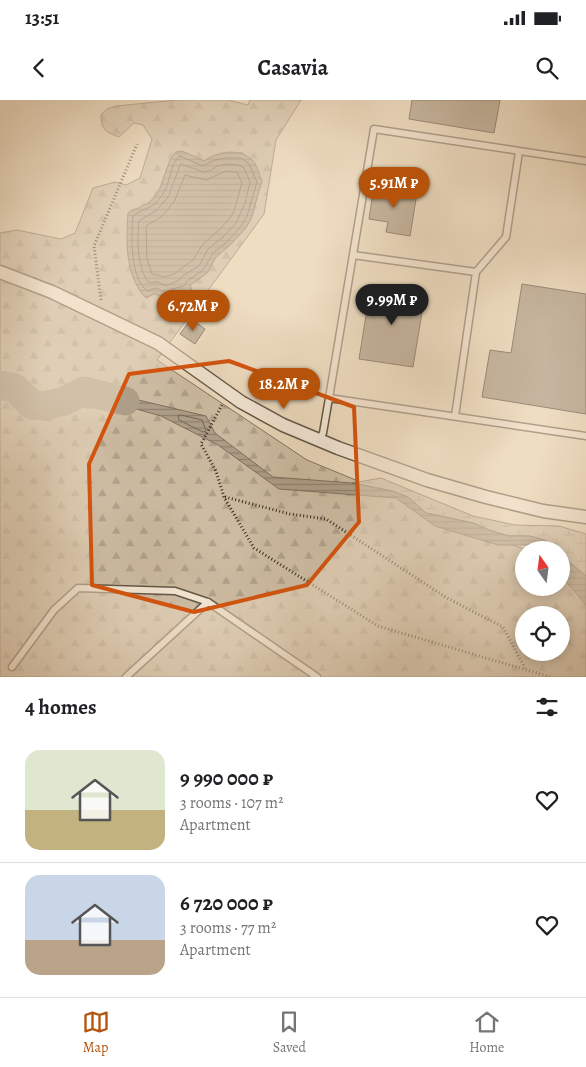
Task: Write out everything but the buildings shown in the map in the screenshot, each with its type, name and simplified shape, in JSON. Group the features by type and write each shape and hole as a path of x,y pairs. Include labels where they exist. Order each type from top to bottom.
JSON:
{"street":[{"path":"0,272 52,292 158,343 228,393 283,425 428,480 486,498 543,511 586,517"}],"lane":[{"path":"319,440 323,433 330,398 374,129 586,161"},
{"path":"455,416 476,272 506,237 519,152"},
{"path":"353,256 476,272"},
{"path":"330,398 586,436"},
{"path":"12,667 54,610 78,588 175,591 208,602 317,677"},
{"path":"126,677 208,602"}],"path":[{"path":"103,315 94,246 137,144"},
{"path":"228,393 201,444 216,471 224,497 254,548 378,626 550,677"},
{"path":"224,497 290,514 326,519 448,598 503,627 524,668"}],"highlighted area":[{"path":"229,361 354,407 359,522 307,585 194,612 92,585 89,464 129,374"}],"green space":[{"path":"178,100 228,100 248,105 250,100 301,100 276,140 264,214 157,360 307,460 515,545 515,596 570,596 570,564 586,568 586,677 0,677 0,233 17,230 61,239 75,233 93,188 115,182 126,185 140,178 152,139 143,125 134,123 119,137 105,130 101,115 107,109 116,106","holes":["182,151 204,161 227,153 243,153 255,206 251,219 245,229 216,257 207,273 170,297 155,293 146,298 139,289 130,268 128,232 131,210 140,208 150,202 159,191 167,168"]},
{"path":"381,478 473,516 515,525 559,526 586,534 586,576 570,563 570,541 547,541 530,536 509,536 473,523 426,513 408,497 392,491 352,483"}],"water":[{"path":"182,151 204,161 221,153 241,153 254,162 262,181 251,219 245,229 216,257 207,273 190,285 192,290 174,293 165,299 155,293 146,298 134,280 128,258 128,213 150,202 159,191 170,160 176,152"},
{"path":"0,381 12,384 37,401 96,390 206,416 215,433 273,477 352,483 392,491 408,497 426,513 473,523 509,536 530,536 547,541 515,541 515,545 498,545 435,526 396,498 279,489 218,445 161,416 87,395 39,410 17,393 0,389"},
{"path":"570,563 586,576 586,605 570,586"}],"waterway":[{"path":"0,385 15,388 32,405 45,406 64,401 84,391 125,401"}]}
